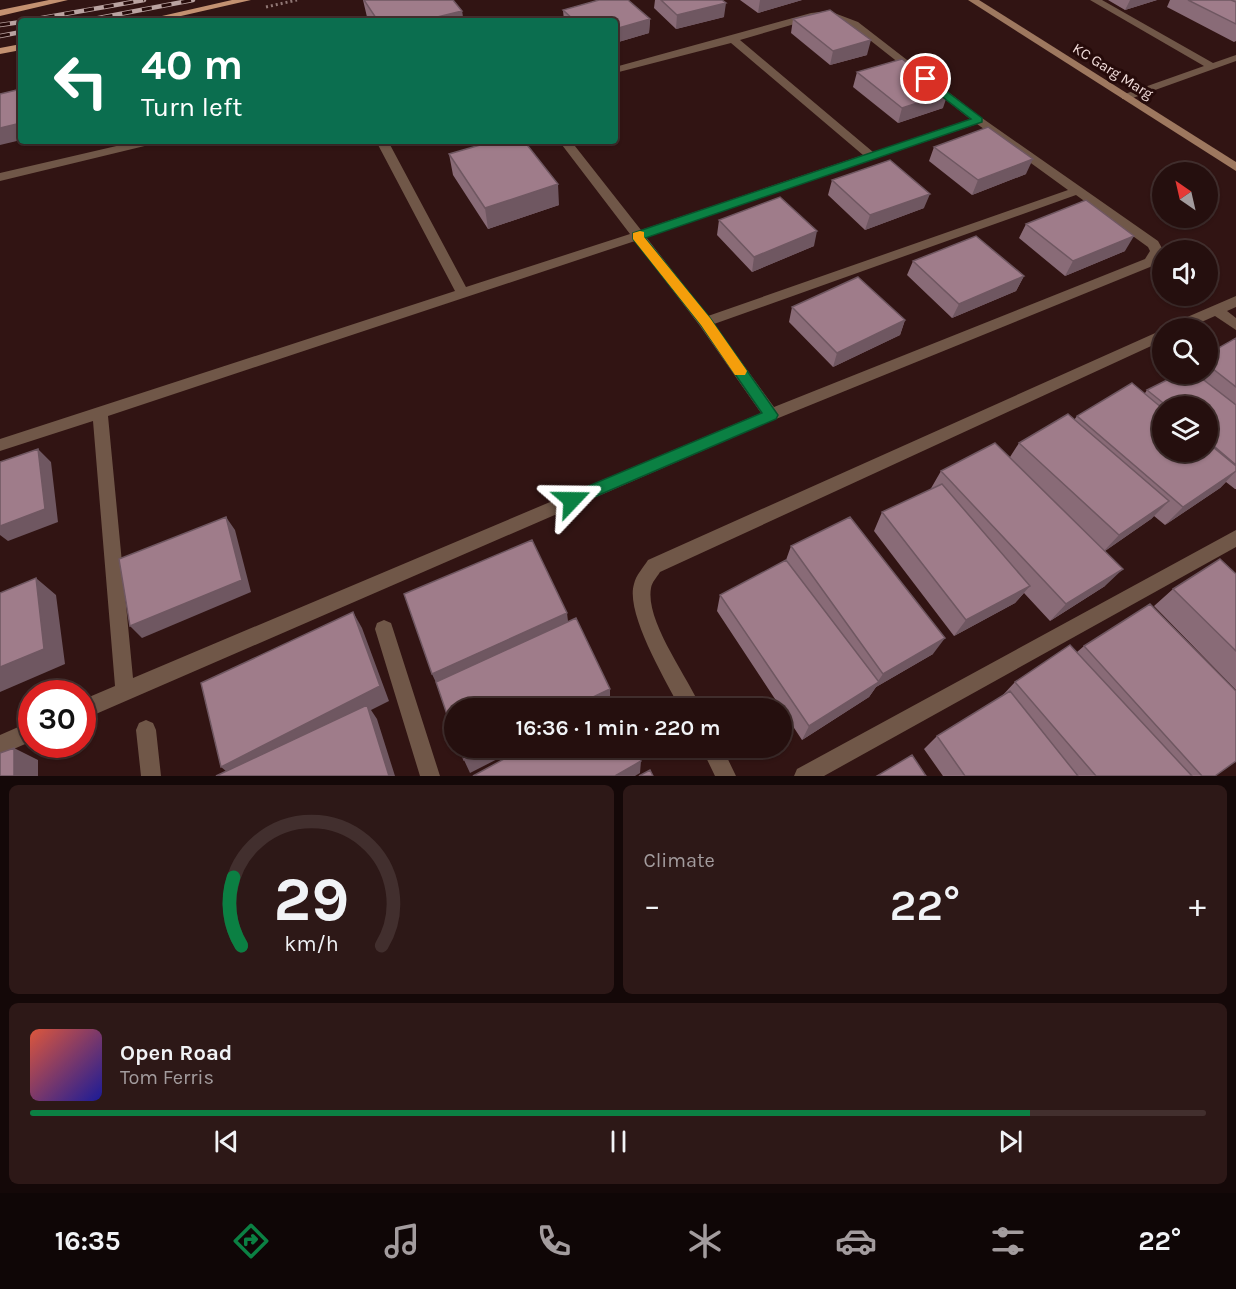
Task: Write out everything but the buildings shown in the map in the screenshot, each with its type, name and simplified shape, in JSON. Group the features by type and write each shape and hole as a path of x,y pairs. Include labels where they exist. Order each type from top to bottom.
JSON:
{"main road":[{"path":"0,13 63,0"},
{"path":"159,18 246,0"},
{"path":"0,51 18,48"}],"street":[{"name":"KC Garg Marg","path":"973,0 1236,167"},
{"path":"1095,0 1211,66"},
{"path":"96,704 771,415 1150,262 1154,257 1156,251 1153,244 978,120 855,24 842,17 829,14 814,15 618,69"},
{"path":"733,39 872,157"},
{"path":"1126,97 1236,58"},
{"path":"0,444 463,294 978,120"},
{"path":"0,177 140,144"},
{"path":"384,144 463,294"},
{"path":"567,144 705,322 771,415"},
{"path":"705,322 1077,191"},
{"path":"1198,318 1236,302"},
{"path":"1216,310 1236,325"},
{"path":"686,698 646,620 641,602 642,585 654,566 1152,340"},
{"path":"100,412 125,691"},
{"path":"804,776 1236,538"},
{"path":"384,629 430,776"},
{"path":"146,730 151,776"},
{"path":"0,745 18,737"},
{"path":"717,758 726,776"}],"railway":[{"path":"42,18 144,0"},
{"path":"99,18 193,0"},
{"path":"0,25 18,22"},
{"path":"0,36 18,33"}],"slow traffic":[{"path":"640,235 637,236 705,322 740,371"}],"route":[{"path":"572,500 771,415 705,322 637,236 978,120 926,79"}]}
